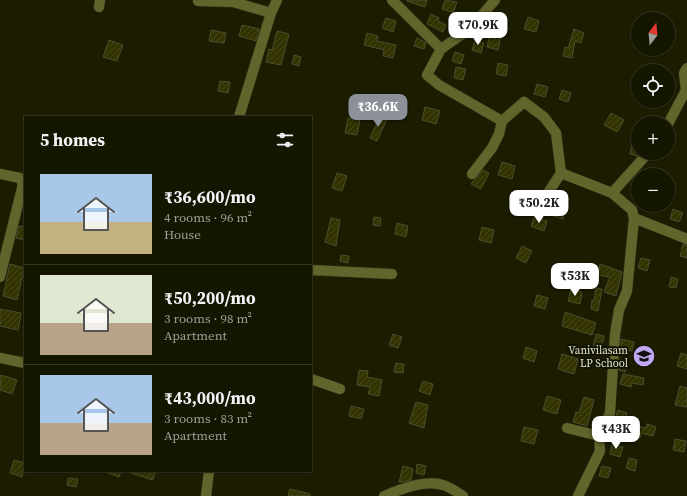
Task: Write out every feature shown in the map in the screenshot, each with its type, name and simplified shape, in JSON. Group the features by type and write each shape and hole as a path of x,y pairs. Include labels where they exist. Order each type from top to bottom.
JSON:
{"street":[{"path":"198,0 233,2 271,13"},
{"path":"239,116 271,13 277,0"},
{"path":"392,0 441,49"},
{"path":"495,0 471,28 441,49 427,75 439,85 502,121"},
{"path":"672,116 686,90 684,73 687,68"},
{"path":"472,174 492,148 499,134 502,121 524,102 544,117 556,133 561,174 546,196"},
{"path":"612,193 643,160"},
{"path":"0,174 20,178 23,184 0,277"},
{"path":"561,174 612,193 632,210 634,218 627,291 619,310 615,334 610,413 599,436 600,451 578,496"},
{"path":"634,218 687,239"},
{"path":"312,270 392,274"},
{"path":"0,358 24,363"},
{"path":"312,379 340,389"},
{"path":"567,428 599,436"},
{"path":"206,496 209,472"},
{"path":"384,496 398,490 432,483 444,485 463,496"}],"building":[{"path":"407,0 427,0 425,7"},
{"path":"445,0 457,2 453,13 442,9"},
{"path":"431,14 439,18 438,21 446,25 443,32 427,24"},
{"path":"528,17 539,21 536,32 524,29"},
{"path":"386,18 396,21 393,32 382,28"},
{"path":"242,25 259,29 256,41 239,36"},
{"path":"574,29 584,33 581,43 575,41 572,58 563,56 565,47 568,48"},
{"path":"211,30 226,33 224,43 209,41"},
{"path":"277,31 289,34 281,65 266,62 269,49 272,50"},
{"path":"367,33 378,36 377,41 396,45 393,58 383,56 384,50 364,45"},
{"path":"490,34 501,36 498,50 487,47"},
{"path":"417,38 426,43 424,49 414,46"},
{"path":"109,40 123,45 117,61 103,57"},
{"path":"475,40 484,43 481,53 472,50"},
{"path":"455,52 464,55 461,64 452,61"},
{"path":"294,55 301,57 299,66 292,64"},
{"path":"498,63 508,65 506,76 496,74"},
{"path":"456,67 466,69 463,80 454,78"},
{"path":"220,81 230,82 228,93 218,91"},
{"path":"537,84 548,87 545,97 534,94"},
{"path":"562,90 571,93 568,102 559,99"},
{"path":"425,107 440,111 436,124 422,120"},
{"path":"611,113 624,120 617,132 604,125"},
{"path":"380,116 387,119 377,141 370,138"},
{"path":"348,118 360,120 357,135 345,133"},
{"path":"502,162 515,166 512,179 498,175"},
{"path":"483,170 489,173 481,189 471,184"},
{"path":"337,173 347,176 342,191 332,188"},
{"path":"555,205 565,207 563,219 553,216"},
{"path":"675,210 683,213 679,222 670,219 672,212 675,212"},
{"path":"374,217 381,218 380,226 373,225"},
{"path":"534,217 547,221 544,231 531,226"},
{"path":"331,218 340,220 336,246 325,242"},
{"path":"397,223 408,226 406,237 395,234"},
{"path":"19,226 24,227 24,240 16,238"},
{"path":"482,227 494,230 491,243 479,240"},
{"path":"683,244 687,245 687,258 680,256"},
{"path":"522,246 532,251 526,263 516,258"},
{"path":"341,255 349,256 348,263 340,261"},
{"path":"641,258 650,260 647,271 638,268"},
{"path":"10,264 24,268 17,300 3,296"},
{"path":"600,264 622,272 616,296 604,292 610,277 598,275"},
{"path":"671,277 678,279 676,288 669,287"},
{"path":"596,288 602,289 598,311 591,309"},
{"path":"571,289 582,292 580,304 568,301"},
{"path":"537,295 548,298 545,309 534,306"},
{"path":"0,309 21,313 18,330 0,326"},
{"path":"565,312 596,323 592,335 562,326"},
{"path":"393,334 402,337 398,348 389,345"},
{"path":"596,334 604,336 601,349 593,348"},
{"path":"621,339 634,342 632,351 621,348"},
{"path":"526,347 537,351 534,362 523,358"},
{"path":"681,353 687,355 687,369 677,366"},
{"path":"562,354 578,359 574,374 558,369"},
{"path":"620,359 627,361 625,372 619,370"},
{"path":"396,363 404,364 403,373 394,372"},
{"path":"359,370 368,371 367,377 382,380 379,396 368,394 370,387 357,385"},
{"path":"623,374 644,378 643,385 632,383 631,387 620,384"},
{"path":"1,375 17,380 12,394 0,390"},
{"path":"423,381 433,384 430,395 419,391"},
{"path":"680,386 687,388 687,407 675,405"},
{"path":"547,396 561,400 557,414 543,410"},
{"path":"584,397 594,400 587,426 573,422 576,412 579,413"},
{"path":"416,402 428,405 424,428 409,423"},
{"path":"351,406 364,409 361,419 349,416"},
{"path":"618,410 627,413 624,423 646,428 647,424 656,427 653,436 641,433 640,438 611,431"},
{"path":"524,427 538,430 534,444 521,441"},
{"path":"675,439 686,441 684,452 673,450"},
{"path":"612,444 623,447 620,457 610,454"},
{"path":"629,458 637,460 635,471 626,468"},
{"path":"14,460 24,463 22,477 10,473"},
{"path":"417,464 426,466 424,475 416,473"},
{"path":"403,466 413,469 411,480 399,482"},
{"path":"602,466 611,468 608,478 599,476"},
{"path":"106,472 121,472 119,477"},
{"path":"132,472 155,472 153,480"},
{"path":"68,478 78,479 76,487 67,485"},
{"path":"290,489 310,494 310,496 288,496"}],"place":[{"name":"Vanivilasam LP School","path":"644,356"}]}
